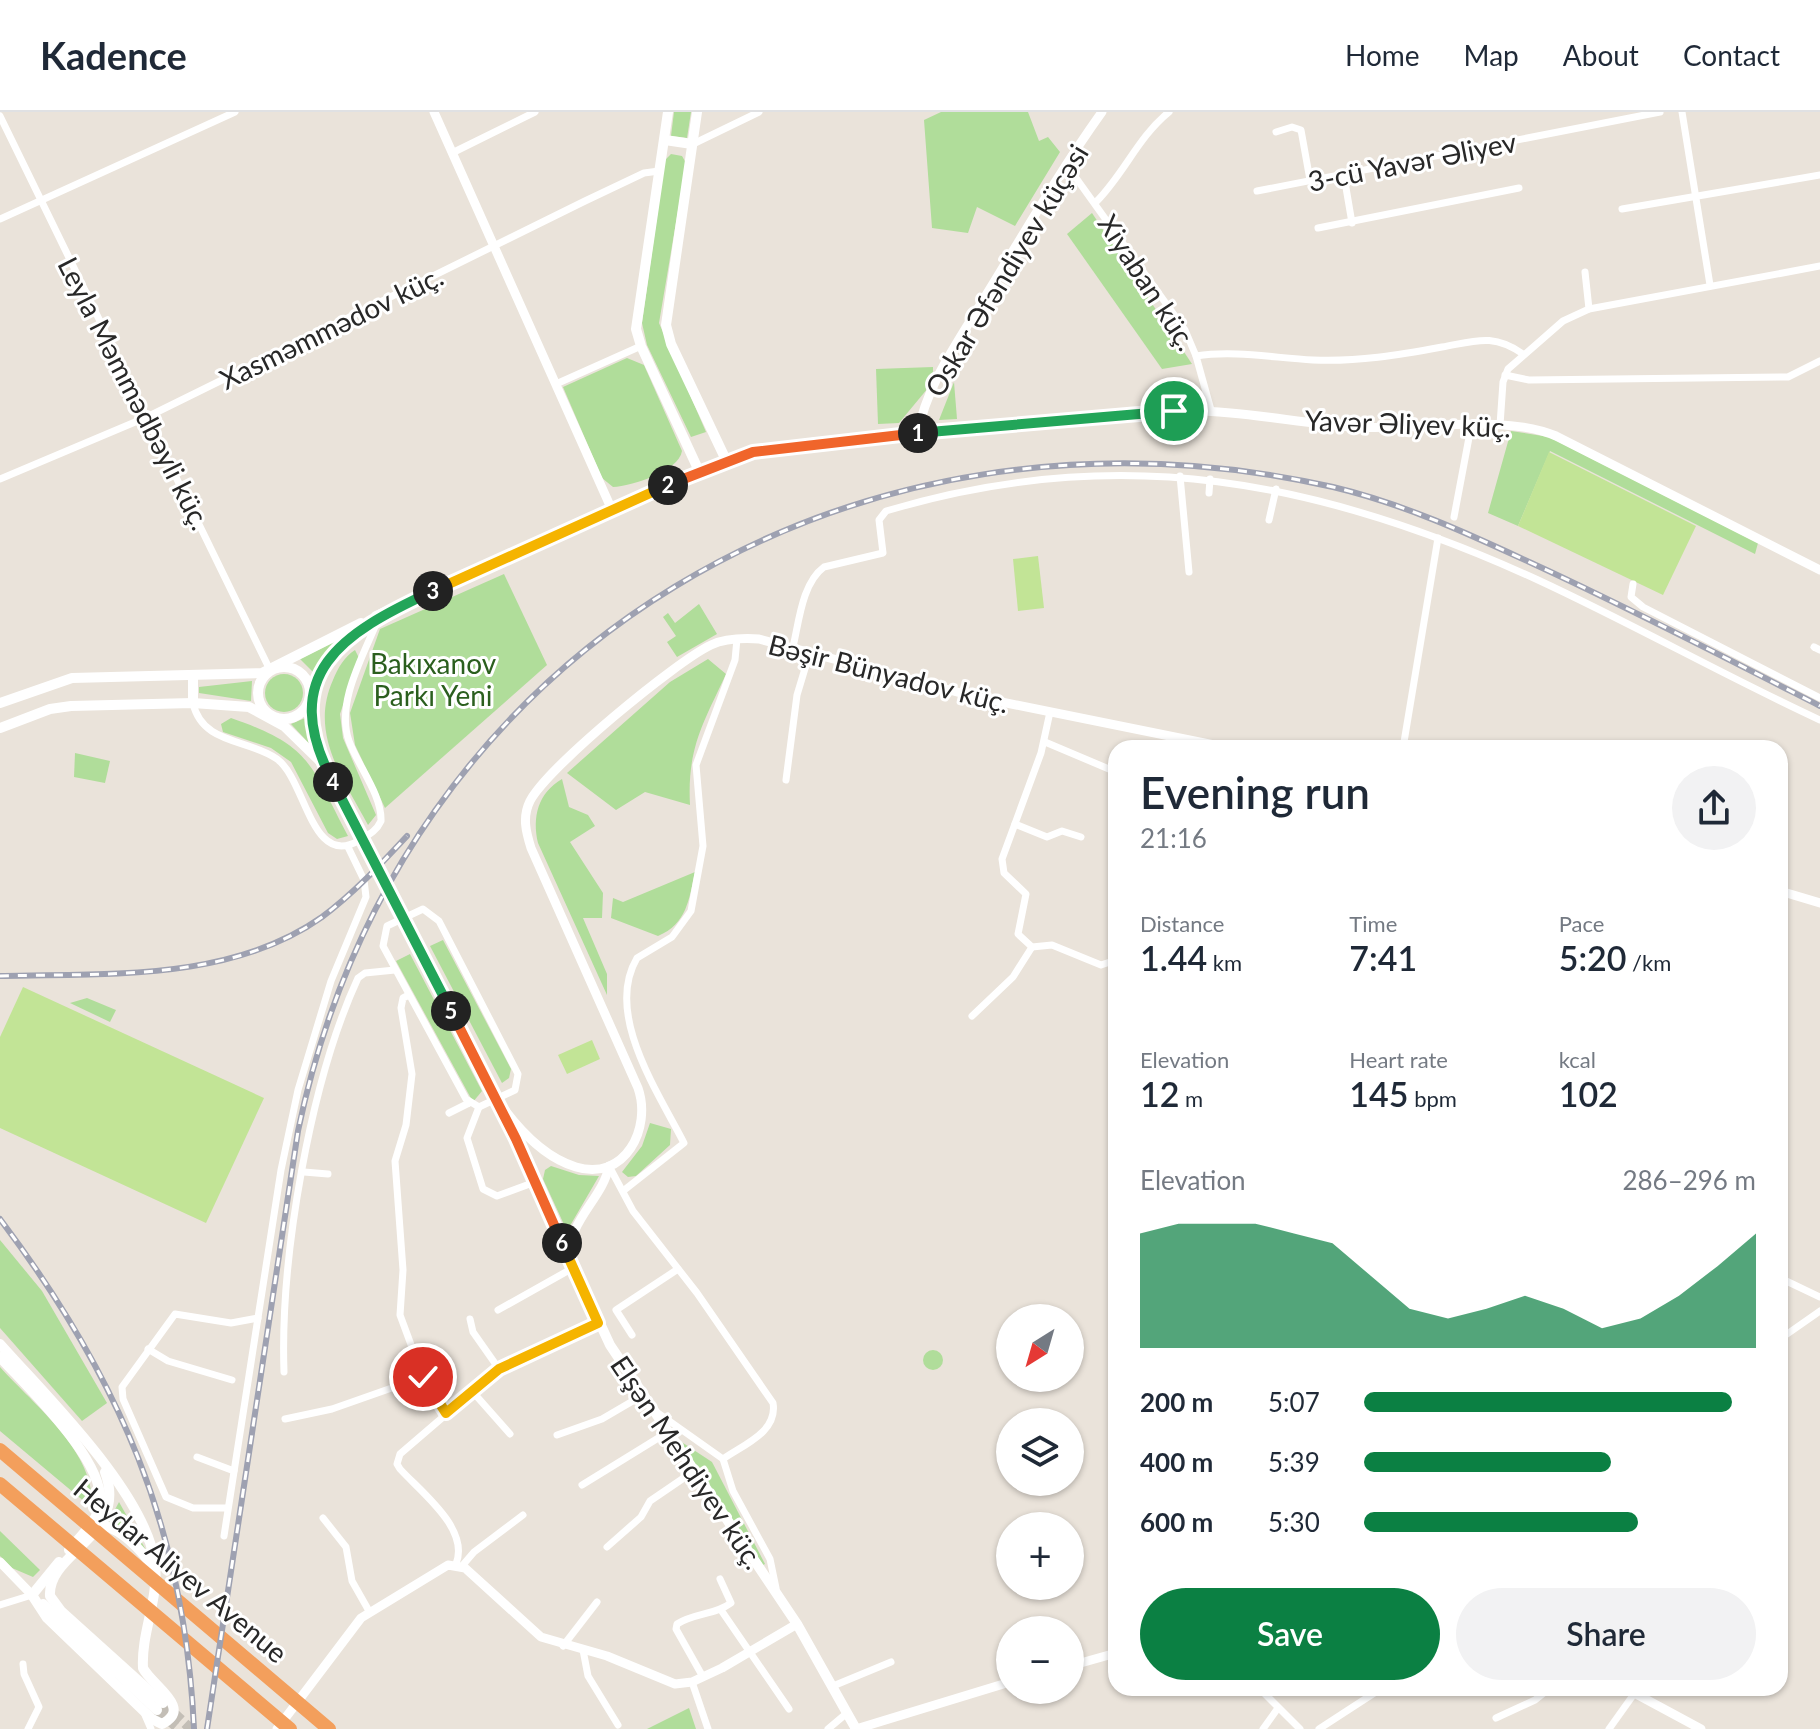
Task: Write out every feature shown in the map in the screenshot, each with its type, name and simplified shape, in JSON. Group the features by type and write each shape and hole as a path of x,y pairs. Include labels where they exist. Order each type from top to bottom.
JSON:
{"highway":[{"name":"Heydar Aliyev Avenue","path":"0,1450 329,1729"},
{"name":"Heydar Aliyev Avenue","path":"3,1486 290,1729"}],"main road":[{"path":"668,112 636,320 641,346 688,447 694,473"},
{"path":"323,763 260,705 257,692 261,680 270,670 312,645 726,460 666,325 697,112"},
{"path":"665,140 692,144"},
{"path":"0,728 65,706 193,703 249,707 285,720 293,718 307,707 340,647 380,615"},
{"path":"0,703 72,678 193,677 284,666 299,671 309,683 312,726 323,763"},
{"path":"193,677 193,703"},
{"name":"Elşən Mehdiyev küç.","path":"323,763 497,1099 598,1323 797,1624 856,1729"},
{"path":"0,1344 100,1461 140,1522 153,1551 156,1574 143,1668 173,1701 175,1709 170,1719 159,1723 142,1709 57,1629 32,1595"},
{"path":"0,1357 68,1434 94,1472 100,1506 87,1528 32,1595"},
{"path":"32,1595 160,1706 61,1611 50,1596 54,1579 107,1514 111,1494 100,1461"},
{"path":"87,1528 108,1526 147,1559 156,1574"}],"street":[{"path":"0,219 235,112"},
{"path":"434,112 612,510"},
{"path":"452,153 535,112"},
{"path":"692,144 759,112"},
{"name":"Oskar Əfəndiyev küçəsi","path":"918,433 937,381 1066,164 1102,112"},
{"path":"1096,202 1117,179 1149,130 1169,112"},
{"name":"3-cü Yavər Əliyev","path":"1257,191 1660,112"},
{"path":"1682,112 1710,285"},
{"name":"Leyla Məmmədbəyli küç.","path":"0,116 270,670"},
{"path":"1276,132 1292,127 1301,130 1310,180"},
{"name":"Xiyaban küç.","path":"1066,164 1179,321 1196,356 1211,410"},
{"name":"Xasməmmədov küç.","path":"0,479 147,417 644,173 659,171"},
{"path":"1622,209 1820,175"},
{"path":"1344,176 1352,223"},
{"path":"1318,228 1519,188"},
{"path":"1500,425 1505,375 1523,354 1563,321 1589,309 1820,266"},
{"path":"1585,272 1589,309"},
{"path":"1196,356 1221,352 1317,360 1384,358 1484,339 1508,343 1523,354"},
{"path":"556,384 641,346"},
{"path":"1505,375 1529,380 1788,377 1820,361"},
{"name":"Yavər Əliyev küç.","path":"726,460 792,445 1211,410 1356,427 1525,426 1556,436 1820,570"},
{"path":"1454,517 1471,427"},
{"path":"793,647 803,604 818,572 824,567 883,553 879,520 886,511 958,491 1013,482 1103,475 1180,476 1276,489 1339,505 1438,538 1555,589 1820,720"},
{"path":"1180,476 1189,572"},
{"path":"1209,493 1210,479"},
{"path":"1269,520 1276,489"},
{"path":"1404,740 1438,538"},
{"path":"1633,584 1631,597 1643,607 1820,698"},
{"path":"193,703 199,718 219,736 270,755 285,766 325,840 335,847 348,847 373,832 381,821 379,807 349,741 344,716 380,615"},
{"path":"623,1191 684,1143 632,1034 625,998 628,978 637,958 672,937 691,911 703,846 696,765 735,660 737,639"},
{"name":"Bəşir Bünyadov küç.","path":"609,1166 629,1151 640,1134 642,1098 531,848 525,826 527,810 548,778 666,673 713,644 759,639 972,696 1189,740"},
{"path":"786,780 797,695 810,652"},
{"path":"1050,712 1045,742 1001,868 1026,894 1018,934 1032,947 1052,945 1101,965 1108,963"},
{"path":"1045,742 1108,769"},
{"path":"1015,824 1047,837 1062,831 1081,837"},
{"path":"224,1536 281,1170 298,1090 331,981 366,897 364,880 348,847"},
{"path":"1788,893 1820,903"},
{"path":"479,1107 469,1103 383,946 387,926 416,910 431,913 518,1074 515,1090 479,1107 467,1138 483,1189 497,1196 535,1182"},
{"path":"972,1016 1013,977 1032,947"},
{"path":"284,1372 287,1297 304,1172 325,1074 354,987 365,973 395,970"},
{"path":"409,995 403,998 401,1008 411,1065 411,1087 405,1131 395,1161 403,1270 399,1307 405,1337 423,1377 446,1413"},
{"path":"497,1099 530,1139 551,1155 585,1169 609,1166"},
{"path":"449,1113 469,1103"},
{"path":"609,1166 640,1221 773,1403 774,1417 770,1426 723,1459"},
{"path":"498,1310 573,1268 572,1238 605,1180 609,1166"},
{"path":"304,1172 328,1174"},
{"path":"632,1335 618,1314 620,1305 678,1269"},
{"path":"1788,1282 1820,1297"},
{"path":"1788,1333 1820,1311"},
{"path":"227,1508 184,1506 161,1492 121,1393 127,1378 175,1314 231,1323 258,1318"},
{"path":"470,1319 473,1332 499,1369"},
{"path":"459,1565 460,1551 452,1528 397,1464 400,1454 499,1369 598,1323"},
{"path":"148,1349 168,1361 232,1380"},
{"path":"285,1419 332,1409 423,1377"},
{"path":"472,1391 510,1434"},
{"path":"557,1435 602,1419 643,1395"},
{"path":"652,1409 723,1459 733,1491 770,1559 777,1594"},
{"path":"582,1485 668,1432"},
{"path":"197,1457 234,1471"},
{"path":"607,1547 641,1517 650,1501 694,1471"},
{"path":"277,1729 347,1634 369,1611 443,1567 459,1565 523,1515"},
{"path":"323,1518 346,1547 352,1581 369,1611"},
{"path":"0,1562 32,1595 0,1605"},
{"path":"459,1565 534,1632 563,1646 583,1650 675,1684 703,1677 749,1654 797,1624"},
{"path":"703,1677 680,1637 677,1624 721,1610 732,1599 720,1579"},
{"path":"563,1646 597,1602"},
{"path":"721,1610 789,1709"},
{"path":"583,1650 588,1676 618,1725"},
{"path":"1084,1662 1108,1655"},
{"path":"833,1686 891,1662"},
{"path":"23,1664 39,1707 28,1729"},
{"path":"692,1682 708,1729"},
{"path":"856,1729 996,1686"},
{"path":"1267,1696 1300,1729"},
{"path":"1319,1729 1370,1696"},
{"path":"1496,1718 1540,1696"},
{"path":"1609,1729 1633,1696"},
{"path":"1638,1696 1701,1729"},
{"path":"1263,1729 1278,1708"},
{"path":"142,1709 151,1729"},
{"path":"828,1729 847,1713"},
{"path":"163,1729 170,1719"}],"green space":[{"path":"674,112 691,112 687,138 671,136"},
{"path":"941,112 1028,112 1039,141 1048,137 1060,152 1015,226 977,207 968,233 932,228 924,120"},
{"path":"671,154 682,156 686,163 659,323 706,432 691,437 647,345 642,323 665,160"},
{"path":"1092,213 1192,364 1162,369 1067,234"},
{"path":"627,358 644,365 682,451 673,465 664,471 631,484 613,487 602,478 563,387"},
{"path":"933,367 933,382 899,423 878,424 876,369"},
{"path":"954,382 957,419 939,420"},
{"path":"1511,431 1549,437 1758,543 1755,554 1550,451 1518,526 1488,513"},
{"path":"1549,452 1696,526 1663,595 1518,526"},
{"path":"1038,556 1044,608 1018,611 1013,559"},
{"name":"Bakıxanov Parkı Yeni","path":"504,574 547,665 385,808 355,745 350,713 380,629"},
{"path":"699,604 717,634 677,657 667,642 676,636 663,617 668,613 675,623"},
{"path":"334,642 316,675 300,659"},
{"path":"355,650 359,658 340,714 343,738 376,815 368,825 332,755 325,719 335,676 345,659"},
{"path":"708,659 726,674 698,737 691,768 690,805 645,792 616,810 567,773 670,682"},
{"path":"284,674 298,679 303,693 298,707 284,712 270,707 265,693 270,679"},
{"path":"252,681 251,701 199,693 199,687"},
{"path":"231,718 278,738 306,760 348,836 337,839 328,833 291,762 271,748 223,732 221,724"},
{"path":"305,718 315,750 291,724"},
{"path":"75,753 110,761 105,783 74,777"},
{"path":"562,779 569,807 588,815 595,826 570,842 603,893 602,918 583,918 607,974 607,995 538,843 536,824 539,806 547,791"},
{"path":"695,872 685,910 668,931 658,936 611,918 613,898 623,902"},
{"path":"443,940 511,1069 509,1078 502,1083 430,946"},
{"path":"410,954 482,1091 473,1102 396,961"},
{"path":"23,987 264,1098 206,1223 0,1128 0,1037"},
{"path":"87,998 116,1010 110,1022 70,1003"},
{"path":"592,1040 600,1059 567,1074 558,1055"},
{"path":"650,1123 671,1129 670,1145 636,1176 628,1177 622,1172 642,1146"},
{"path":"551,1166 579,1175 599,1176 567,1231 543,1179 545,1170"},
{"path":"0,1240 42,1291 107,1403 82,1421 0,1328"},
{"path":"933,1350 940,1353 943,1360 940,1367 933,1370 926,1367 923,1360 926,1353"},
{"path":"0,1367 46,1414 74,1449 91,1487 92,1508 0,1431"},
{"path":"677,1439 712,1462 765,1564 763,1565"},
{"path":"119,1502 146,1550 109,1521"},
{"path":"0,1531 40,1570 33,1577 12,1568 0,1556"},
{"path":"689,1708 696,1729 647,1729"}],"tunnel":[{"path":"163,1703 191,1729"},
{"path":"157,1710 179,1729"}],"railway":[{"path":"207,1729 298,1131 352,959 435,810 544,685 675,587 823,516 985,474 1156,464 1333,487 1412,511 1574,583 1820,706"},
{"path":"0,976 167,970 248,953 286,938 322,917 356,889 407,836"},
{"path":"0,1219 79,1337 111,1397 138,1458 160,1521 177,1587 188,1656 194,1729"}],"route":[{"path":"423,1377 446,1413 499,1369 598,1323 485,1074 323,763 312,726 310,699 317,681 340,647 380,615 739,455 814,442 1174,411"}]}
